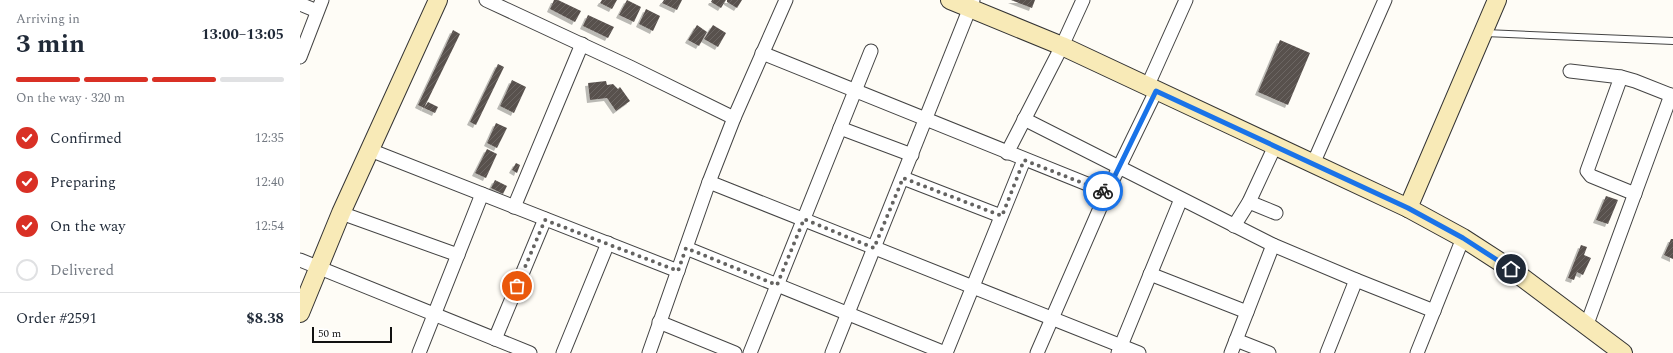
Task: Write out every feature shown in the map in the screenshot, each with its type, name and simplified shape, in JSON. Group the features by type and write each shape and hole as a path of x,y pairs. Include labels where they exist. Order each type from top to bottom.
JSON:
{"street":[{"path":"300,313 341,213 438,0"},
{"path":"486,0 582,44 734,118"},
{"path":"649,353 709,182 734,118 786,0"},
{"path":"950,0 971,4 1408,208 1463,238 1511,269 1623,353"},
{"path":"1007,153 1062,46 1083,0"},
{"path":"1037,353 1119,167 1186,0"},
{"path":"1313,164 1384,0"},
{"path":"1408,208 1497,0"},
{"path":"300,4 320,6 300,57"},
{"path":"832,353 903,178 971,4"},
{"path":"514,207 582,44"},
{"path":"750,353 871,51"},
{"path":"762,53 1024,160 1107,192"},
{"path":"1570,71 1635,80 1672,95 1586,324"},
{"path":"1621,77 1587,171 1591,176 1635,194"},
{"path":"1024,119 1273,245 1356,280 1434,310"},
{"path":"840,128 912,155"},
{"path":"1234,226 1249,202 1275,146"},
{"path":"370,150 678,271"},
{"path":"686,248 946,353 1024,160"},
{"path":"903,178 1002,216"},
{"path":"709,182 1053,318 1119,349 1139,353"},
{"path":"419,353 482,194"},
{"path":"1119,349 1181,199"},
{"path":"1249,202 1276,213"},
{"path":"341,213 458,255"},
{"path":"496,339 545,220"},
{"path":"1417,353 1463,238"},
{"path":"562,353 608,243"},
{"path":"1231,353 1273,245"},
{"path":"300,260 530,353"},
{"path":"1150,274 1247,312"},
{"path":"1327,353 1356,280"},
{"path":"659,322 735,353"},
{"path":"1236,340 1269,353"}],"lane":[{"path":"1483,33 1673,41"}],"building":[{"path":"554,0 558,0 581,11 575,22 550,9"},
{"path":"602,0 617,0 612,9 600,3"},
{"path":"627,0 641,7 634,22 619,15"},
{"path":"664,0 682,0 677,10 662,3"},
{"path":"712,0 726,0 721,8 711,2"},
{"path":"727,0 742,0 737,8 727,2"},
{"path":"1011,0 1035,0 1032,8"},
{"path":"646,9 660,16 653,31 639,24"},
{"path":"588,15 614,27 608,38 583,26"},
{"path":"697,25 707,32 699,46 688,40"},
{"path":"713,25 726,33 718,47 704,39"},
{"path":"453,30 460,34 424,108 418,105"},
{"path":"1280,40 1310,53 1288,105 1258,92"},
{"path":"498,64 504,67 476,125 470,122"},
{"path":"512,80 526,87 514,113 500,106"},
{"path":"606,81 607,85 613,84 618,89 620,87 630,101 616,111 607,98 590,100 588,83"},
{"path":"428,102 438,107 435,113 424,108"},
{"path":"496,123 507,128 497,148 487,143"},
{"path":"487,149 497,154 486,178 475,173"},
{"path":"516,163 520,165 517,173 512,170"},
{"path":"495,180 507,186 503,194 491,188"},
{"path":"1606,196 1618,200 1608,224 1596,220"},
{"path":"1671,239 1673,239 1673,259 1664,255"},
{"path":"1581,245 1587,247 1584,255 1591,258 1583,275 1577,272 1574,280 1568,278"}],"way so far":[{"path":"517,286 545,220 678,271 686,248 777,285 804,219 874,248 903,178 1002,216 1024,160 1103,191"}],"route":[{"path":"1103,191 1107,192 1156,91 1408,208 1463,238 1511,269"}]}
